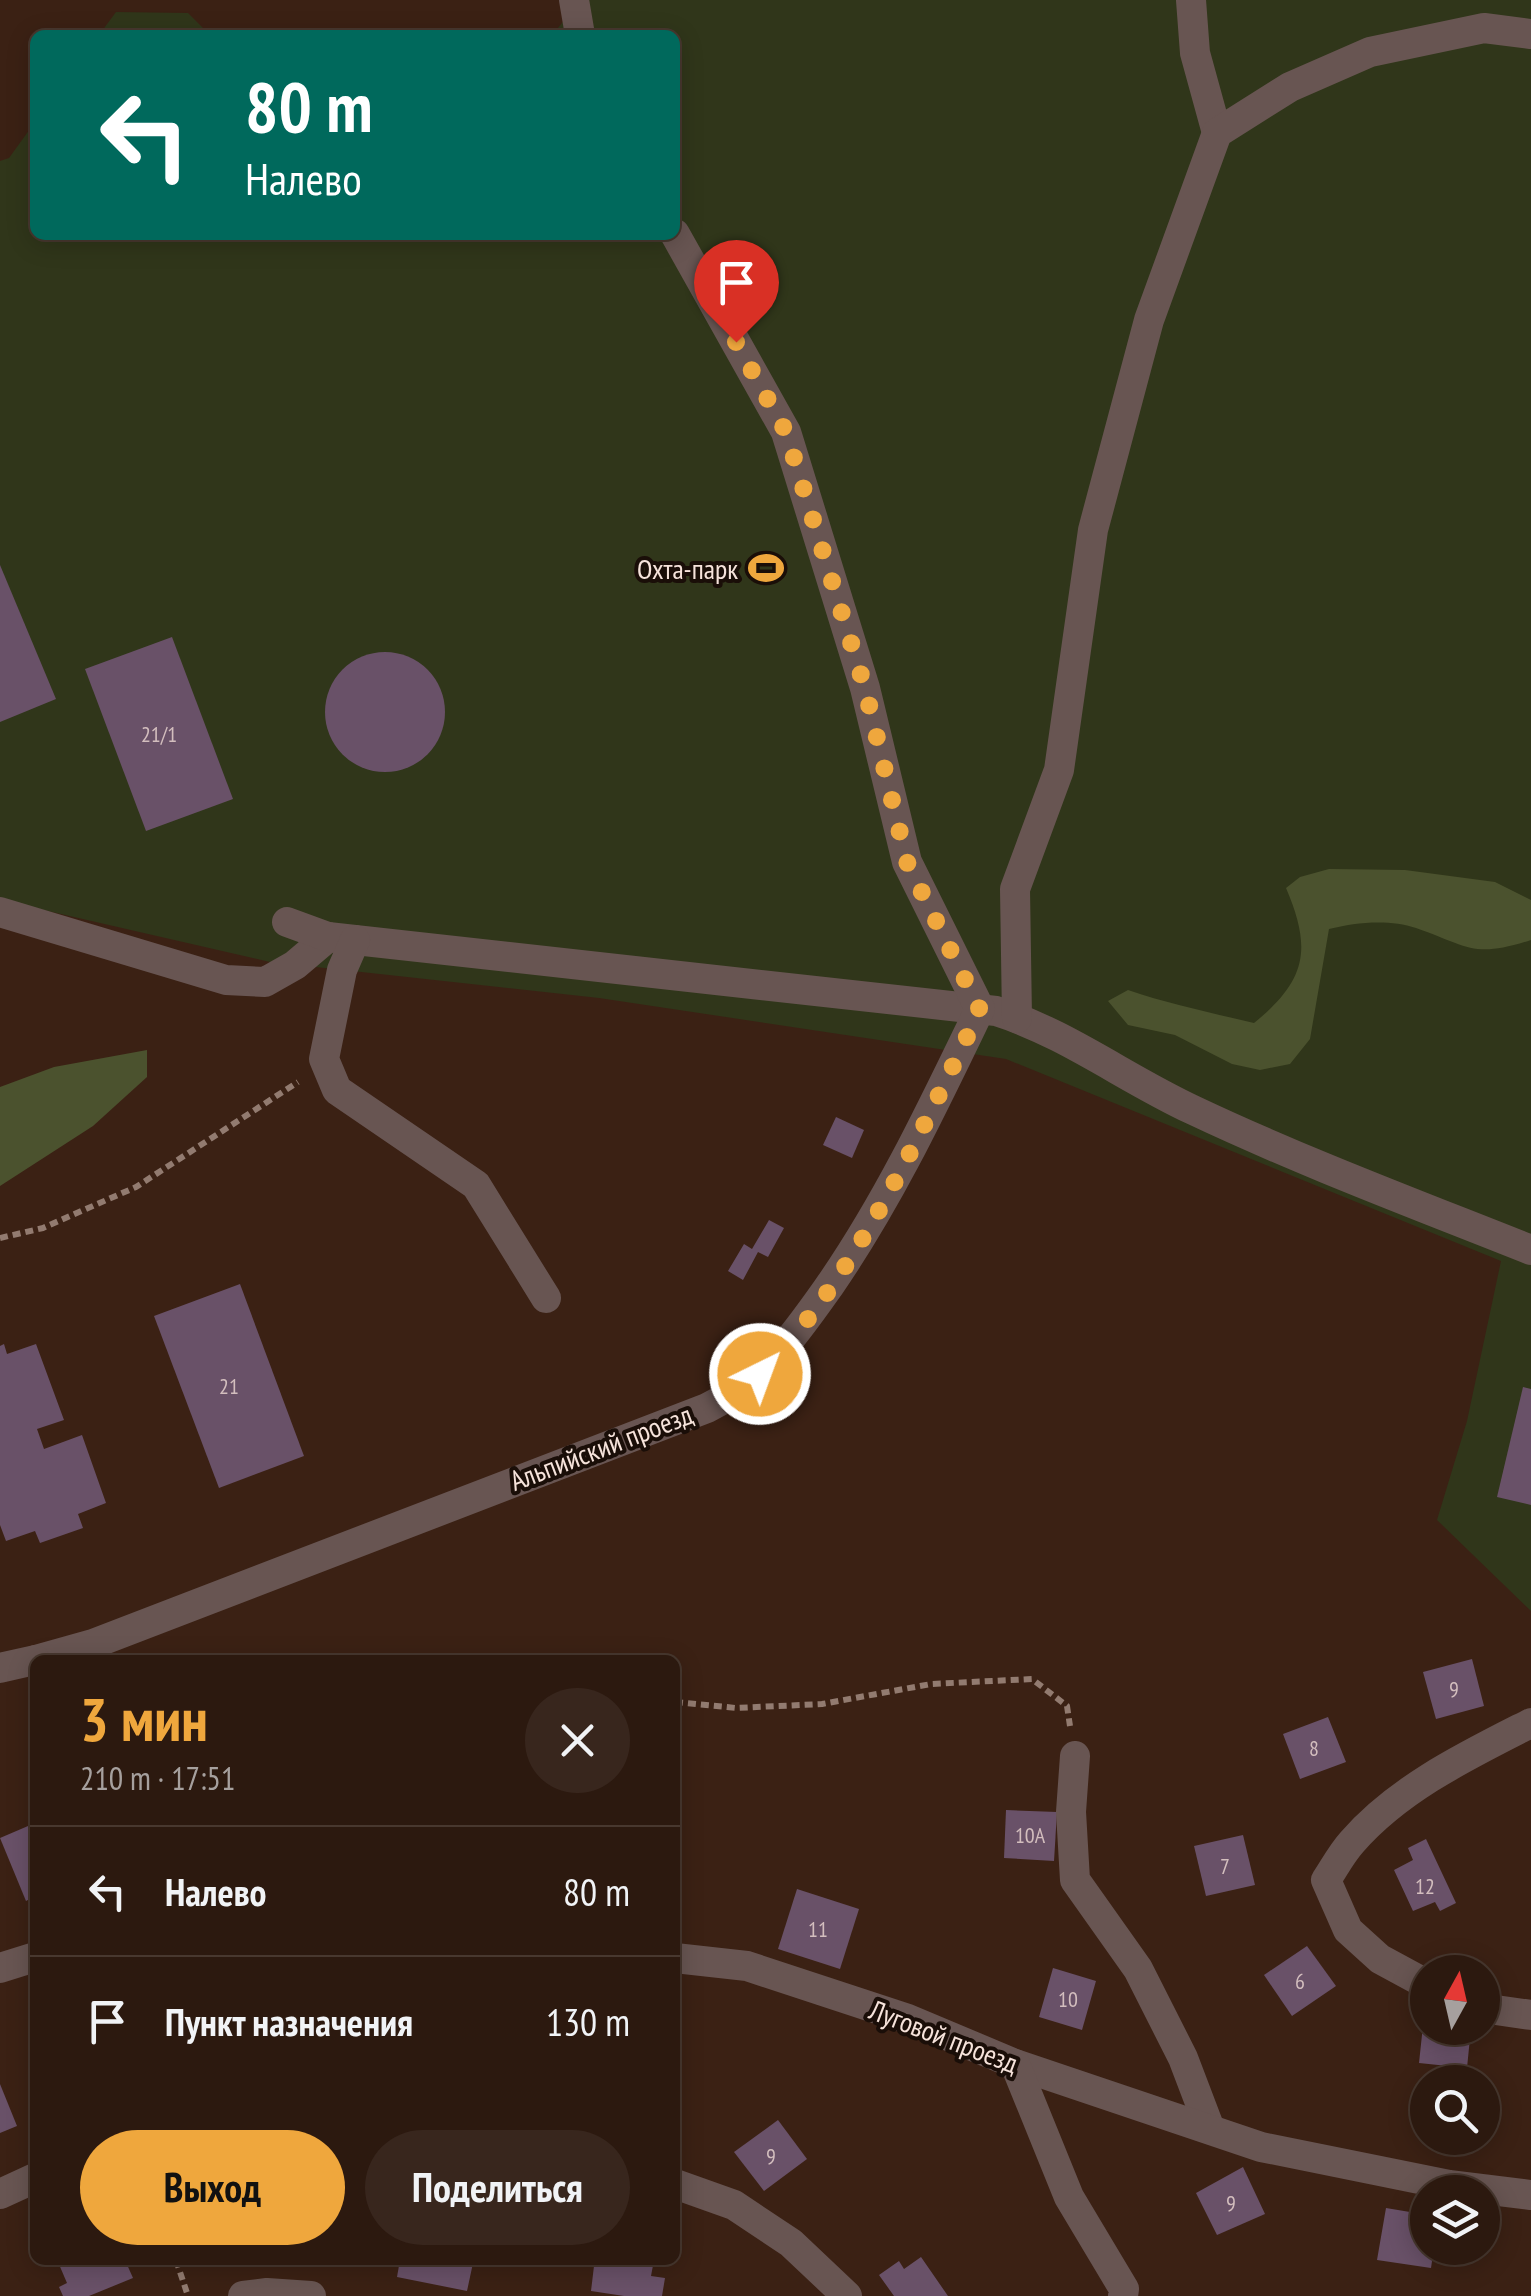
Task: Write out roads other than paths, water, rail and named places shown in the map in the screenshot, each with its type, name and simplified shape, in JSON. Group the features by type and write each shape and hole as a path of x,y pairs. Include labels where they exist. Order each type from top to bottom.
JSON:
{"street":[{"path":"574,0 579,30"},
{"path":"1017,1018 1015,889 1059,770 1093,530 1149,320 1217,134 1195,53 1191,0"},
{"path":"1217,134 1290,87 1370,52 1484,28 1531,34"},
{"path":"678,240 786,432 865,688 907,862 980,1010"},
{"path":"0,912 226,980 265,982 341,939"},
{"path":"287,922 341,939 980,1010 1017,1018 1190,1109 1358,1182 1531,1250"},
{"path":"341,939 342,970 324,1059 337,1090 476,1185 546,1298"},
{"name":"Альпийский проезд","path":"54,1655 93,1644 735,1394 785,1349 865,1235 894,1186 980,1010"},
{"name":"Альпийский проезд","path":"0,1668 30,1661"},
{"path":"1410,1975 1380,1959 1348,1930 1326,1880 1350,1844 1379,1814 1456,1761 1531,1723"},
{"path":"1074,1756 1071,1812 1075,1880 1138,1969 1183,2058 1210,2129"},
{"path":"0,1968 30,1959"},
{"name":"Луговой проезд","path":"680,1959 746,1966 908,2019 1015,2064 1261,2147 1449,2185 1531,2195"},
{"path":"1500,2011 1531,2015"},
{"path":"1015,2064 1070,2198 1124,2289 1123,2296"},
{"path":"0,2194 30,2180"},
{"path":"680,2186 734,2206 791,2243 848,2296"},
{"path":"242,2296 311,2296"}],"place":[{"name":"Охта-парк","path":"766,568"}]}
